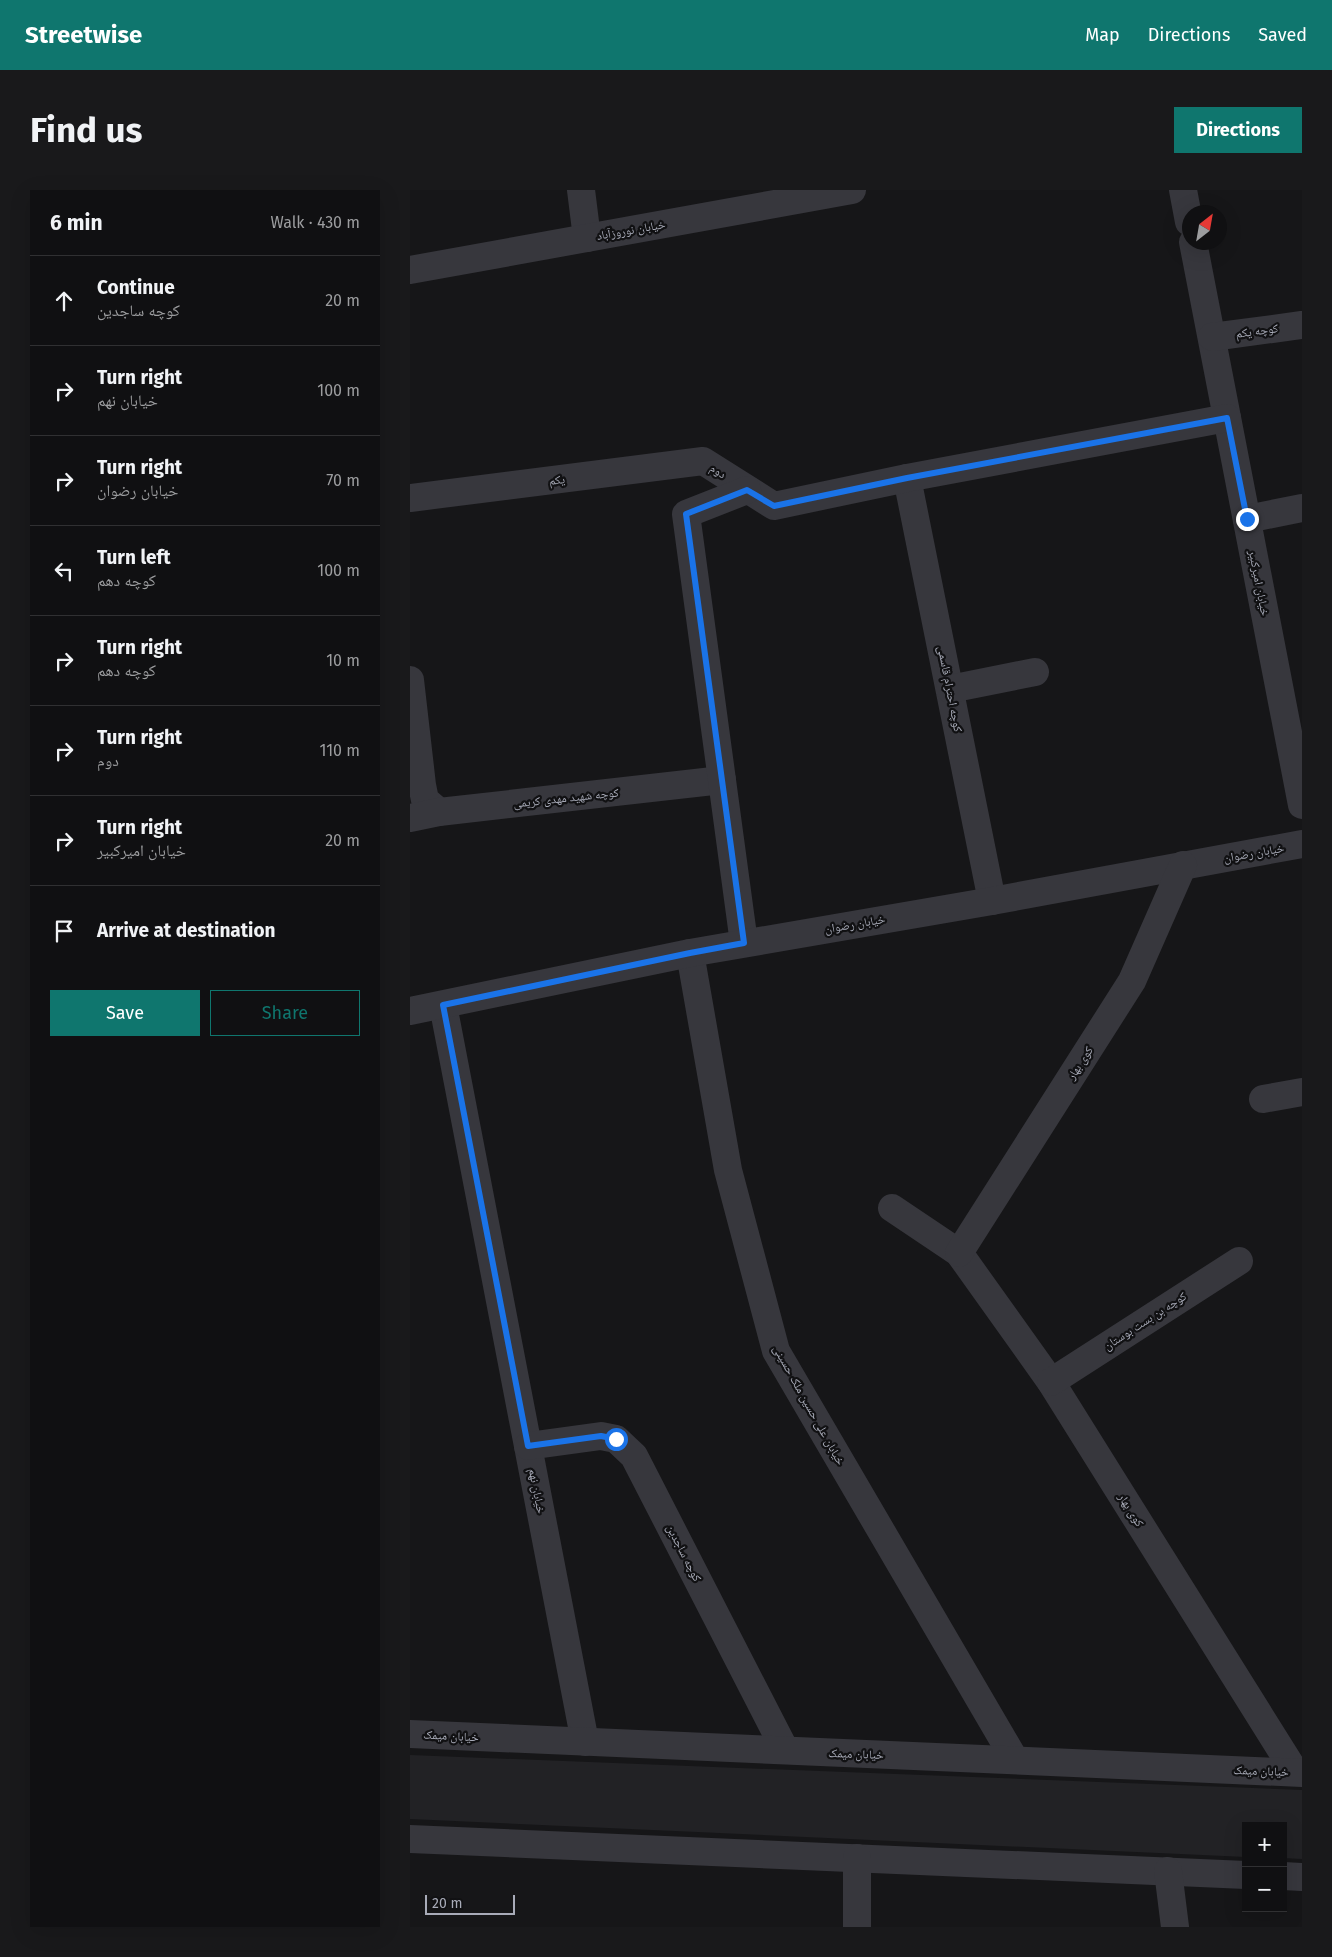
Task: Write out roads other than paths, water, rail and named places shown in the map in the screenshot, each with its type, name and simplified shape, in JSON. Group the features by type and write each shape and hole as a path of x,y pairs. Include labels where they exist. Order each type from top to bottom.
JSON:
{"street":[{"path":"581,190 587,238"},
{"name":"خیابان نوروزآباد","path":"410,270 587,238 794,196 852,190"},
{"path":"1183,190 1186,205"},
{"name":"خیابان امیرکبیر","path":"1195,250 1247,519 1294,719 1302,806"},
{"name":"کوچه یکم","path":"1212,337 1302,325"},
{"name":"دوم","path":"703,462 774,506 907,478 1227,418"},
{"name":"یکم","path":"410,498 703,462"},
{"name":"کوچه احترام قاسمی","path":"907,478 992,901"},
{"path":"744,943 686,514 747,490"},
{"path":"1247,519 1302,508"},
{"path":"950,689 1035,672"},
{"path":"410,680 425,800 439,812"},
{"name":"کوچه شهید مهدی کریمی","path":"410,818 439,812 722,780"},
{"name":"خیابان رضوان","path":"410,1011 690,953 992,901 1302,844"},
{"name":"کوی بهار","path":"959,1253 1132,981 1183,865"},
{"name":"خیابان علی حسین ملک حسینی","path":"690,953 728,1170 776,1352 1014,1760"},
{"name":"خیابان نهم","path":"443,1005 585,1742"},
{"path":"1263,1099 1302,1092"},
{"name":"کوی بهار","path":"892,1208 959,1253 1051,1382 1299,1772"},
{"name":"کوچه بن بست بوستان","path":"1051,1382 1239,1261"},
{"name":"کوچه ساجدین","path":"528,1446 601,1436 616,1439 634,1456 785,1750"},
{"name":"خیابان میمک","path":"410,1734 1299,1772"},
{"path":"410,1839 1242,1875"},
{"path":"857,1858 857,1927"},
{"path":"1168,1871 1175,1927"},
{"path":"1287,1876 1302,1877"}]}
